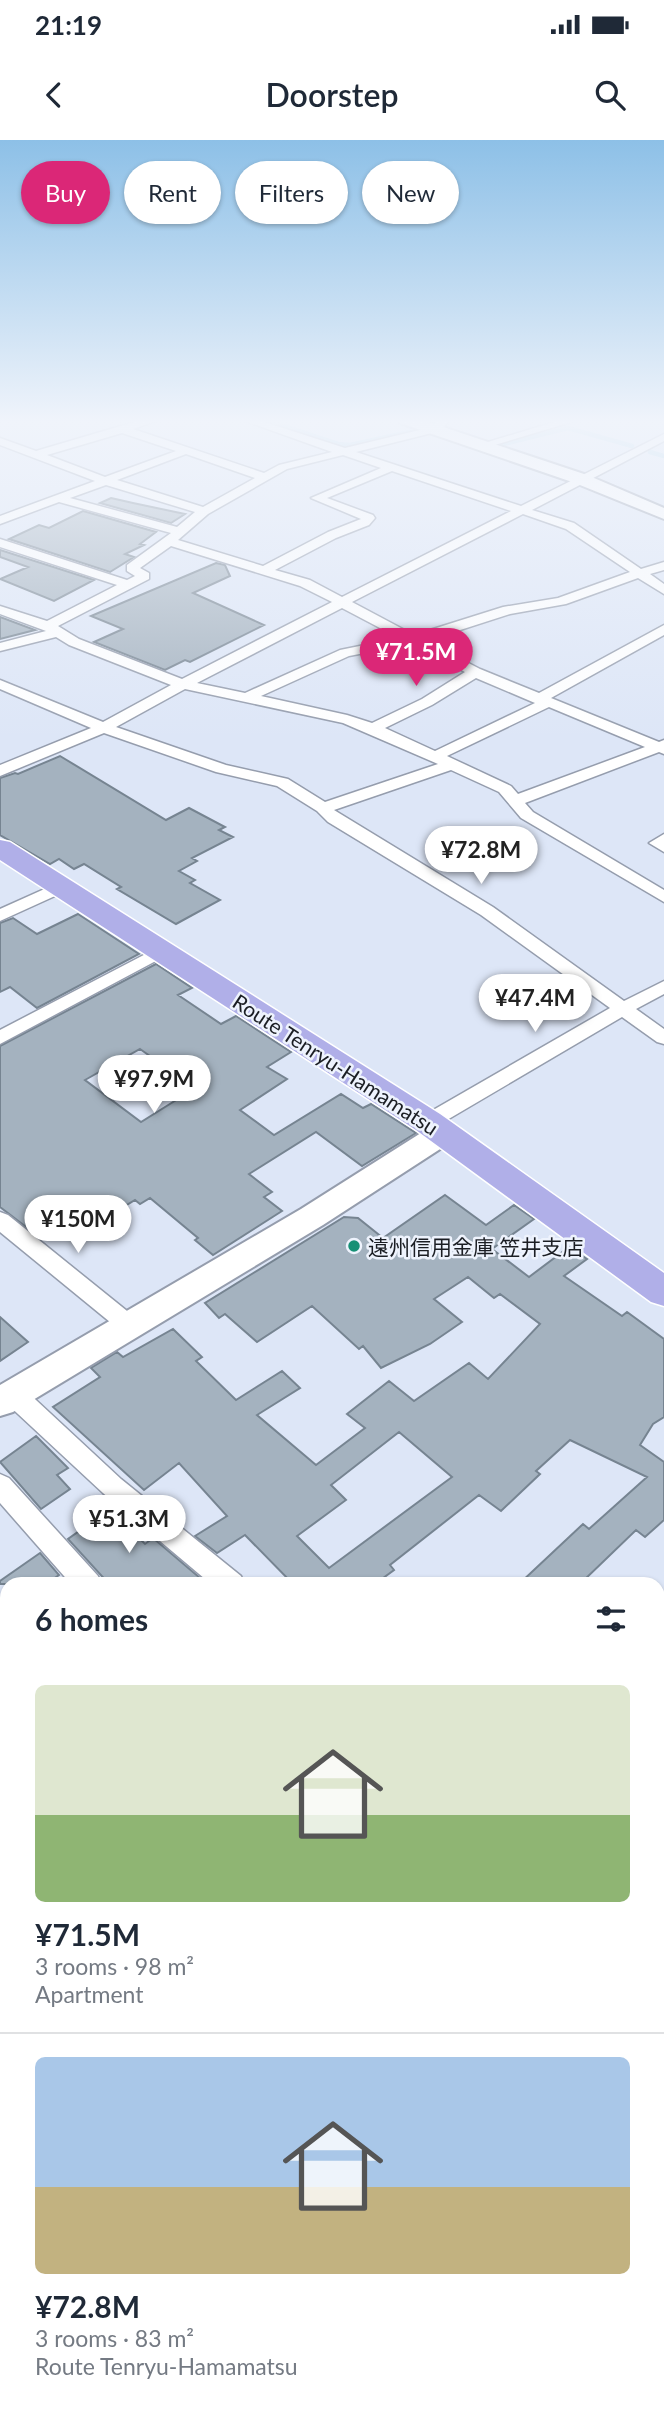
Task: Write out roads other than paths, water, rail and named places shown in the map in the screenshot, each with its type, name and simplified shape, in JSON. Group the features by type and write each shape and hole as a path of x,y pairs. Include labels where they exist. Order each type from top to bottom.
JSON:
{"main road":[{"name":"Route Tenryu-Hamamatsu","path":"0,848 435,1127 664,1292"}],"street":[{"path":"144,526 305,583 475,672 662,747"},
{"path":"0,647 53,629 144,576 132,568 186,526"},
{"path":"265,570 355,526"},
{"path":"0,771 104,729 183,684 490,526"},
{"path":"570,526 664,590"},
{"path":"0,543 128,584"},
{"path":"248,697 345,653 414,640 481,617 561,601 664,566"},
{"path":"0,610 53,629 74,642 183,684 373,727 505,789 527,815 664,897"},
{"path":"323,808 444,760 664,629"},
{"path":"373,727 422,705 475,672"},
{"path":"0,684 104,729 222,769 282,782 334,818 487,911 664,1038"},
{"path":"515,801 662,747"},
{"path":"664,839 657,843 664,847"},
{"path":"0,916 60,887"},
{"path":"0,1038 161,951"},
{"path":"222,1577 6,1398 312,1217 435,1127 623,1008 664,987"},
{"path":"0,1220 129,1325"},
{"path":"0,1485 82,1577"}],"place":[{"name":"遠州信用金庫 笠井支店","path":"354,1246"}]}
